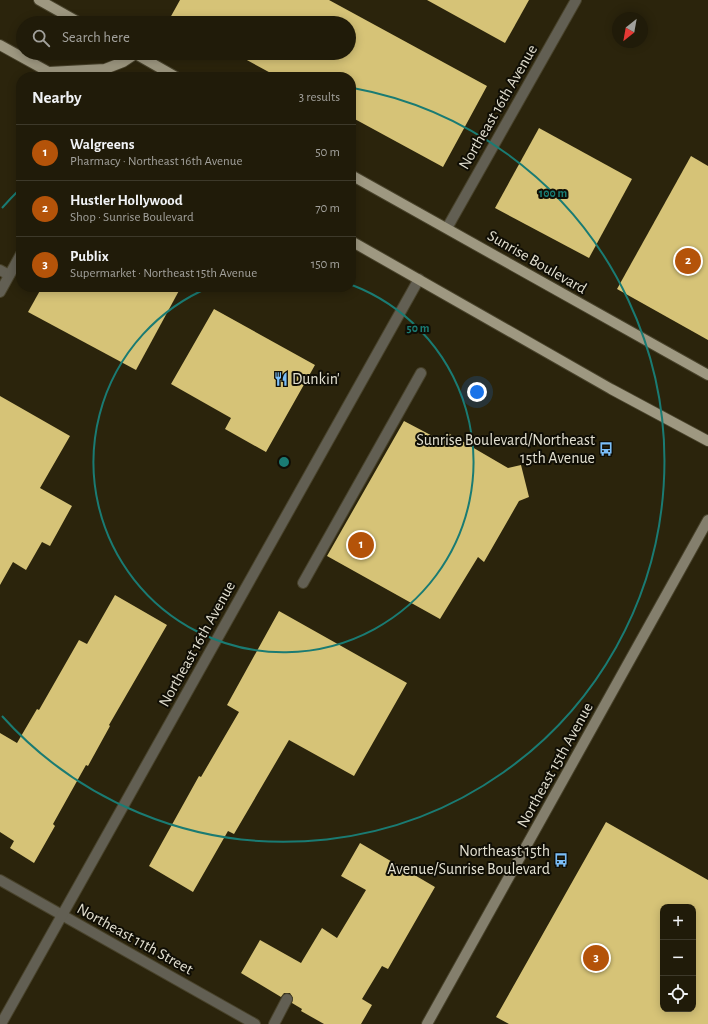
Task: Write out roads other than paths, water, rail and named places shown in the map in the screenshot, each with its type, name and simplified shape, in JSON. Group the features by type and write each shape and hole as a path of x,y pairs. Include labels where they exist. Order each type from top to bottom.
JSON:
{"main road":[{"path":"39,0 68,16"},
{"path":"0,45 16,54"},
{"path":"26,60 48,72"},
{"path":"79,72 105,69 125,60"},
{"path":"146,60 167,72"},
{"name":"Sunrise Boulevard","path":"356,178 708,375"},
{"path":"356,245 708,442"}],"street":[{"name":"Northeast 16th Avenue","path":"447,228 576,0"},
{"path":"0,292 16,263"},
{"path":"0,270 9,275"},
{"name":"Northeast 16th Avenue","path":"1,1024 419,280"},
{"path":"303,583 421,373"},
{"name":"Northeast 15th Avenue","path":"427,1024 708,520"},
{"name":"Northeast 11th Street","path":"0,880 255,1024"},
{"path":"274,1024 287,999"}],"place":[{"name":"Hustler Hollywood","path":"688,261"},
{"name":"Dunkin'","path":"281,379"},
{"name":"Sunrise Boulevard/Northeast 15th Avenue","path":"606,449"},
{"name":"Walgreens","path":"361,545"},
{"name":"Northeast 15th Avenue/Sunrise Boulevard","path":"561,860"},
{"name":"Publix","path":"596,958"}]}
